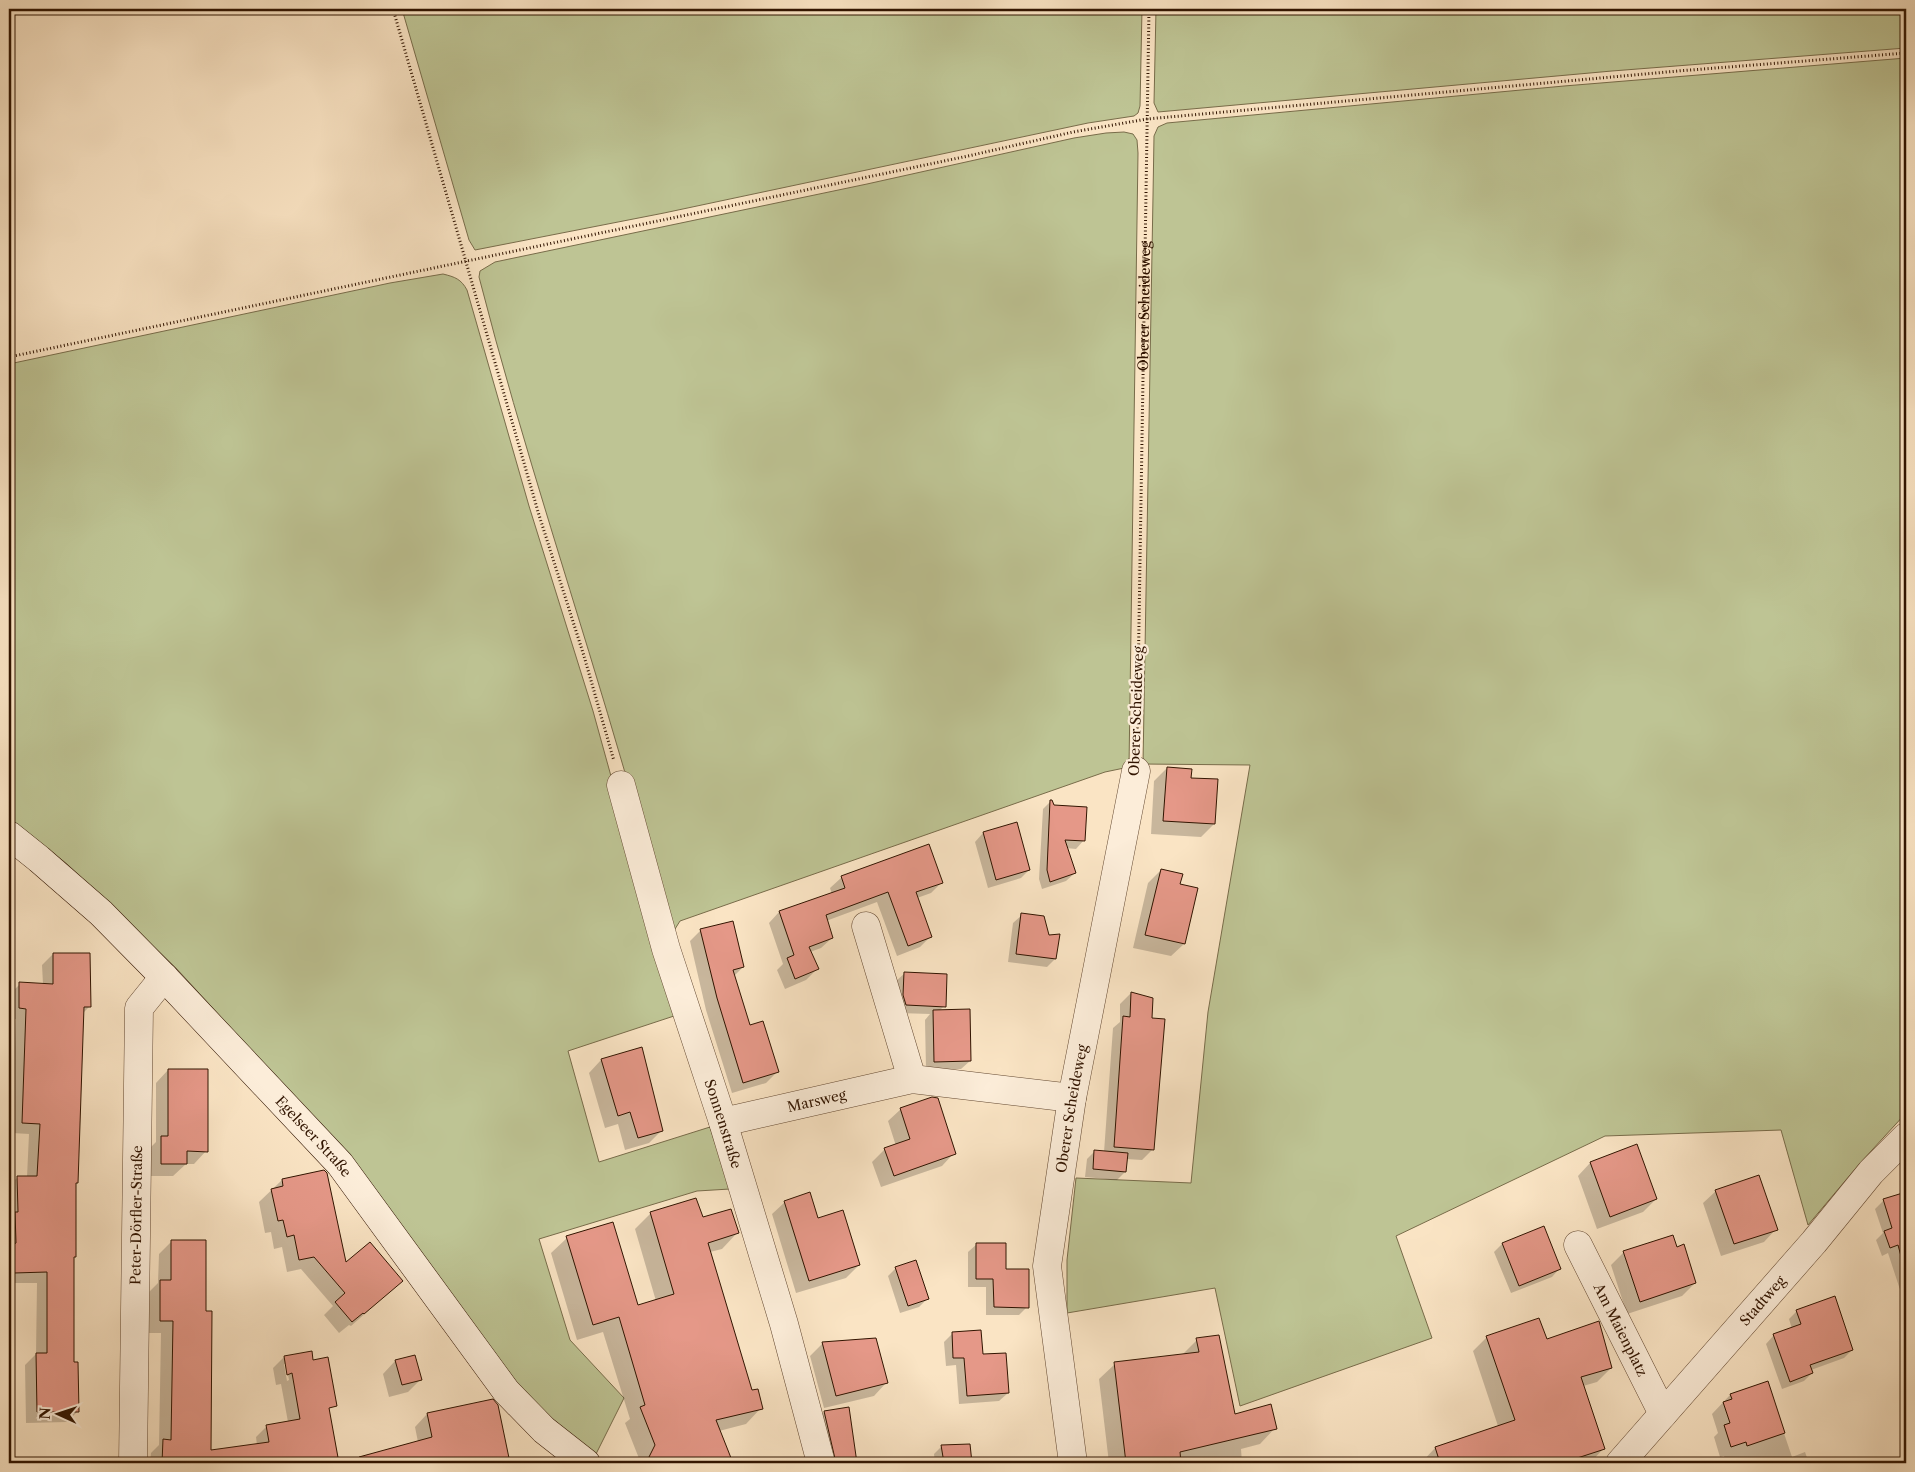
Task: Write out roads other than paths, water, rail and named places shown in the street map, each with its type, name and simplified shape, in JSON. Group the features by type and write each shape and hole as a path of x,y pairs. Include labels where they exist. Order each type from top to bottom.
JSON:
{"street":[{"name":"Oberer Scheideweg","path":"1073,1463 1047,1266 1072,1098 1136,771"},
{"name":"Sonnenstraße","path":"621,785 666,949 723,1122 784,1324 821,1463"},
{"name":"Egelseer Straße","path":"9,835 101,913 340,1164 506,1391 544,1430 586,1463"},
{"path":"866,926 912,1079"},
{"name":"Peter-Dörfler-Straße","path":"133,1463 139,1008 164,977"},
{"name":"Marsweg","path":"723,1122 912,1079 1072,1098"},
{"name":"Stadtweg","path":"1620,1463 1814,1242 1871,1172 1906,1137"},
{"name":"Am Maienplatz","path":"1578,1245 1663,1414"}]}
